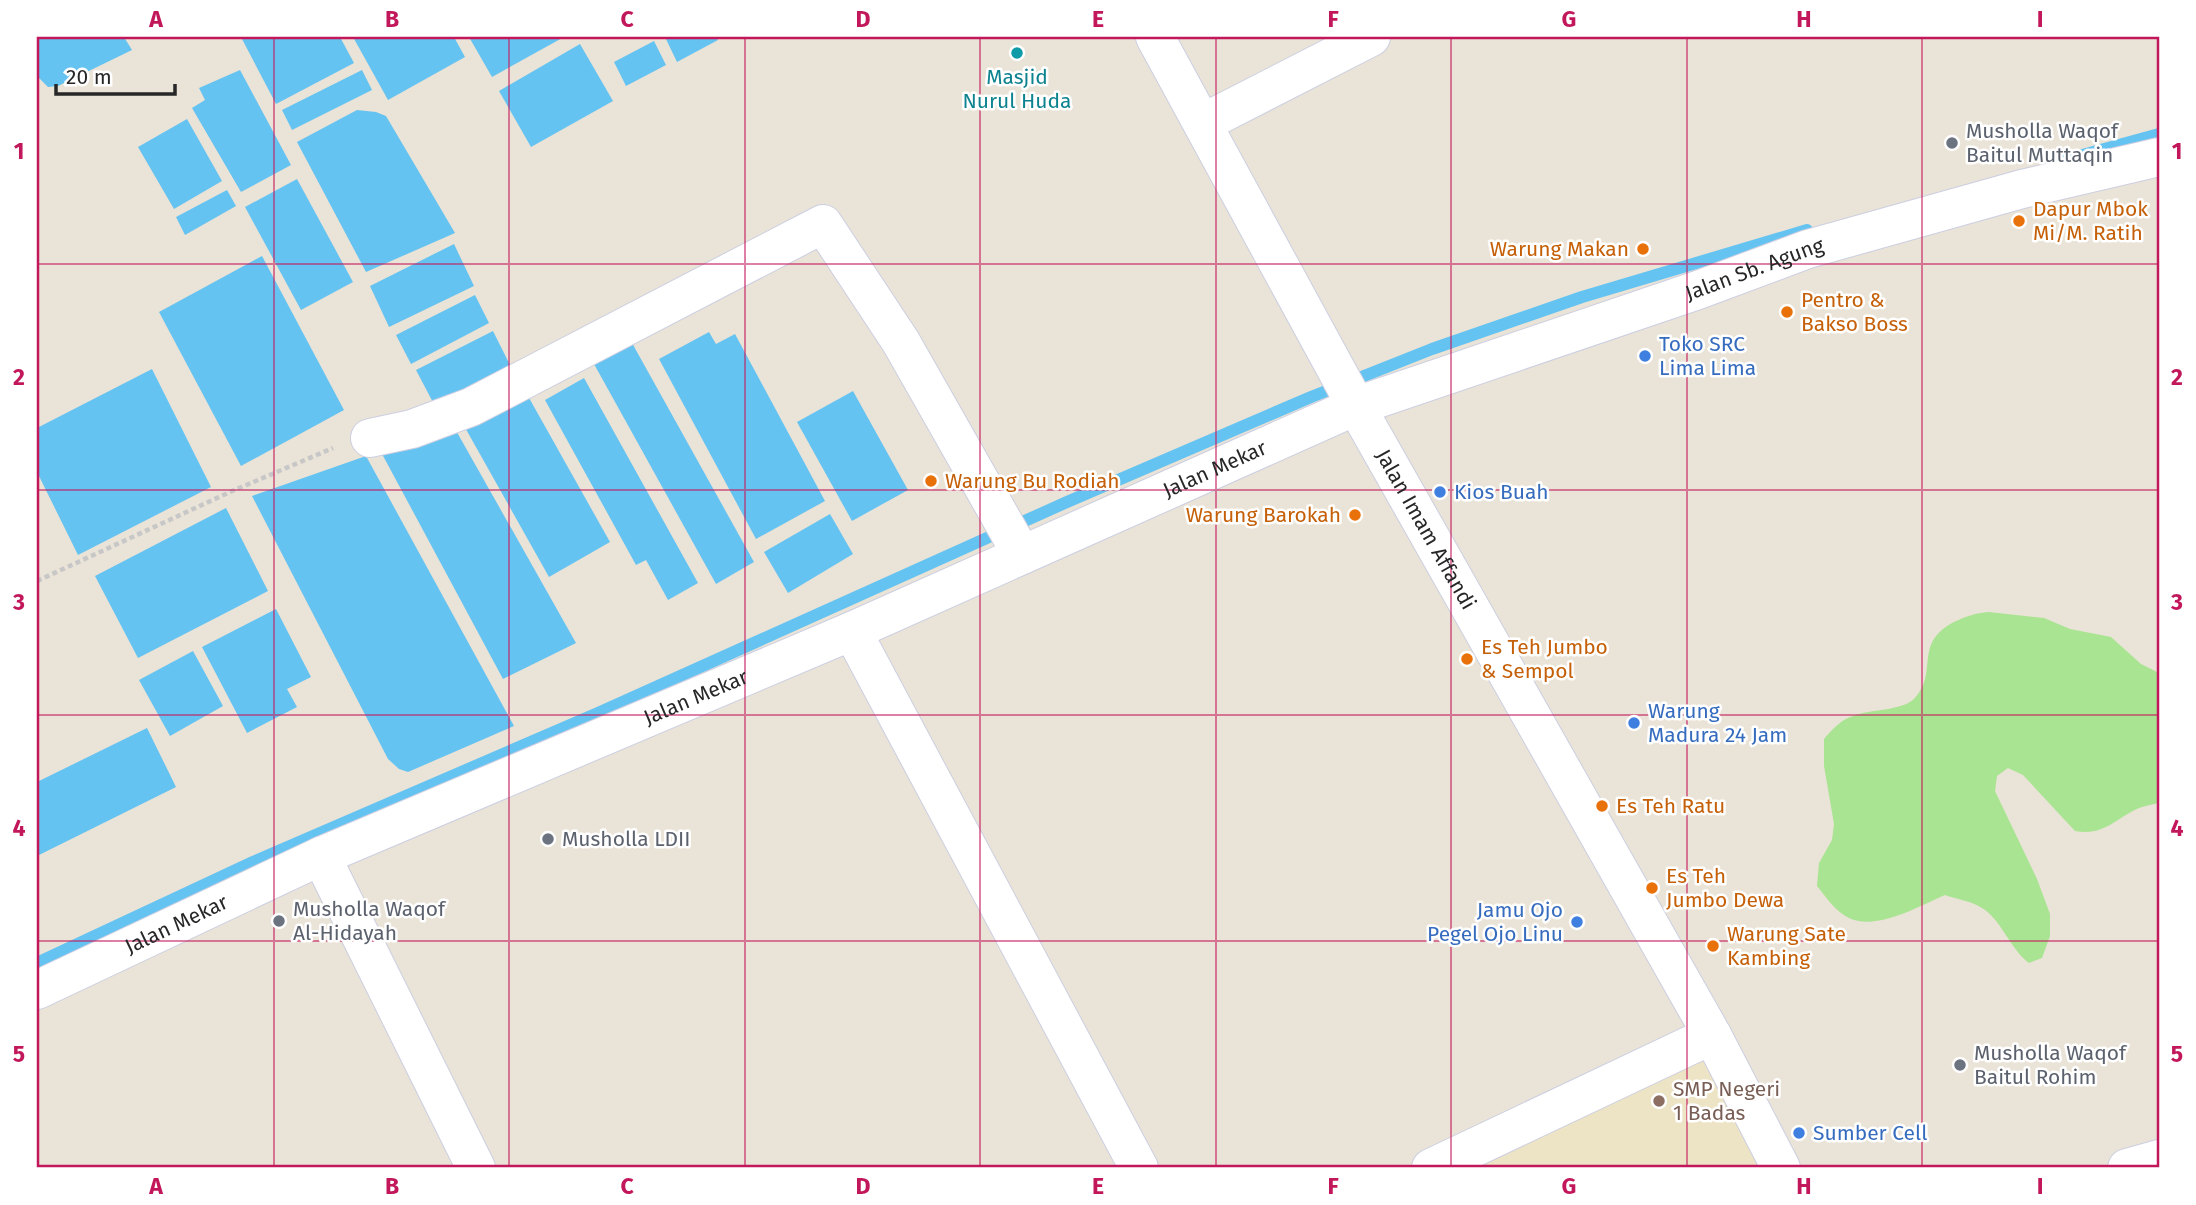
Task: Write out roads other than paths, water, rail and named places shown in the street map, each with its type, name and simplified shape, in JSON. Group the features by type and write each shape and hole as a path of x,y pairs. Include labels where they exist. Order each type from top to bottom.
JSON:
{"street":[{"name":"Jalan Imam Affandi","path":"1155,37 1346,386 1712,1035 1781,1168"},
{"path":"1203,123 1371,37"},
{"name":"Jalan Sb. Agung","path":"1346,386 1698,290 1808,249 2022,189 2159,158"},
{"path":"370,438 412,429 471,407 823,224 901,342 1011,535"},
{"name":"Jalan Mekar","path":"37,990 321,856 852,631 1011,535 1346,386"},
{"path":"852,631 1139,1168"},
{"path":"321,856 477,1168"},
{"path":"1431,1168 1712,1035"},
{"path":"2127,1168 2159,1159"}],"water":[{"path":"37,37 124,37 132,50 58,86 48,87 37,76"},
{"path":"241,37 340,37 354,63 276,104"},
{"path":"353,37 454,37 465,57 388,100"},
{"path":"469,37 564,37 492,77"},
{"path":"665,37 716,37 718,40 677,62"},
{"path":"654,41 666,65 626,86 614,62"},
{"path":"580,44 613,101 531,147 499,91"},
{"path":"240,70 291,165 241,192 192,108 205,100 199,88"},
{"path":"362,70 372,90 292,130 282,110"},
{"path":"357,110 386,116 455,233 366,272 297,142"},
{"path":"187,119 222,181 174,209 138,147"},
{"path":"297,179 353,282 301,310 245,207"},
{"path":"227,190 236,206 185,235 176,217"},
{"path":"454,244 474,286 389,327 370,286"},
{"path":"262,256 344,410 241,466 159,312"},
{"path":"475,295 489,323 411,364 396,335"},
{"path":"493,331 513,371 437,410 416,370"},
{"path":"709,332 716,344 735,334 825,501 756,539 659,359"},
{"path":"632,343 754,562 716,584 594,364"},
{"path":"152,369 211,487 78,555 37,472 37,428"},
{"path":"584,378 698,583 668,600 646,560 636,565 545,400"},
{"path":"524,389 610,542 549,577 463,424"},
{"path":"853,391 908,490 852,521 797,422"},
{"path":"454,427 576,643 503,679 381,452"},
{"path":"366,456 514,726 408,772 399,769 388,759 252,496"},
{"path":"226,508 268,591 138,658 95,576"},
{"path":"830,514 853,554 788,593 764,552"},
{"path":"276,609 311,677 287,689 297,707 247,733 202,647"},
{"path":"193,651 223,706 170,736 139,680"},
{"path":"147,728 176,787 37,856 37,782"}],"waterway":[{"path":"2057,162 2159,134"},
{"path":"37,963 253,862 598,713 1067,502 1311,397 1432,349 1582,297 1807,230"}],"place":[{"name":"Masjid Nurul Huda","path":"1017,53"},
{"name":"Musholla Waqof Baitul Muttaqin","path":"1952,143"},
{"name":"Dapur Mbok Mi/M. Ratih","path":"2019,221"},
{"name":"Warung Makan","path":"1643,249"},
{"name":"Pentro & Bakso Boss","path":"1787,312"},
{"name":"Toko SRC Lima Lima","path":"1645,356"},
{"name":"Warung Bu Rodiah","path":"931,481"},
{"name":"Kios Buah","path":"1440,492"},
{"name":"Warung Barokah","path":"1355,515"},
{"name":"Es Teh Jumbo & Sempol","path":"1467,659"},
{"name":"Warung Madura 24 Jam","path":"1634,723"},
{"name":"Es Teh Ratu","path":"1602,806"},
{"name":"Musholla LDII","path":"548,839"},
{"name":"Es Teh Jumbo Dewa","path":"1652,888"},
{"name":"Musholla Waqof Al-Hidayah","path":"279,921"},
{"name":"Jamu Ojo Pegel Ojo Linu","path":"1577,922"},
{"name":"Warung Sate Kambing","path":"1713,946"},
{"name":"Musholla Waqof Baitul Rohim","path":"1960,1065"},
{"name":"SMP Negeri 1 Badas","path":"1659,1101"},
{"name":"Sumber Cell","path":"1799,1133"}]}
